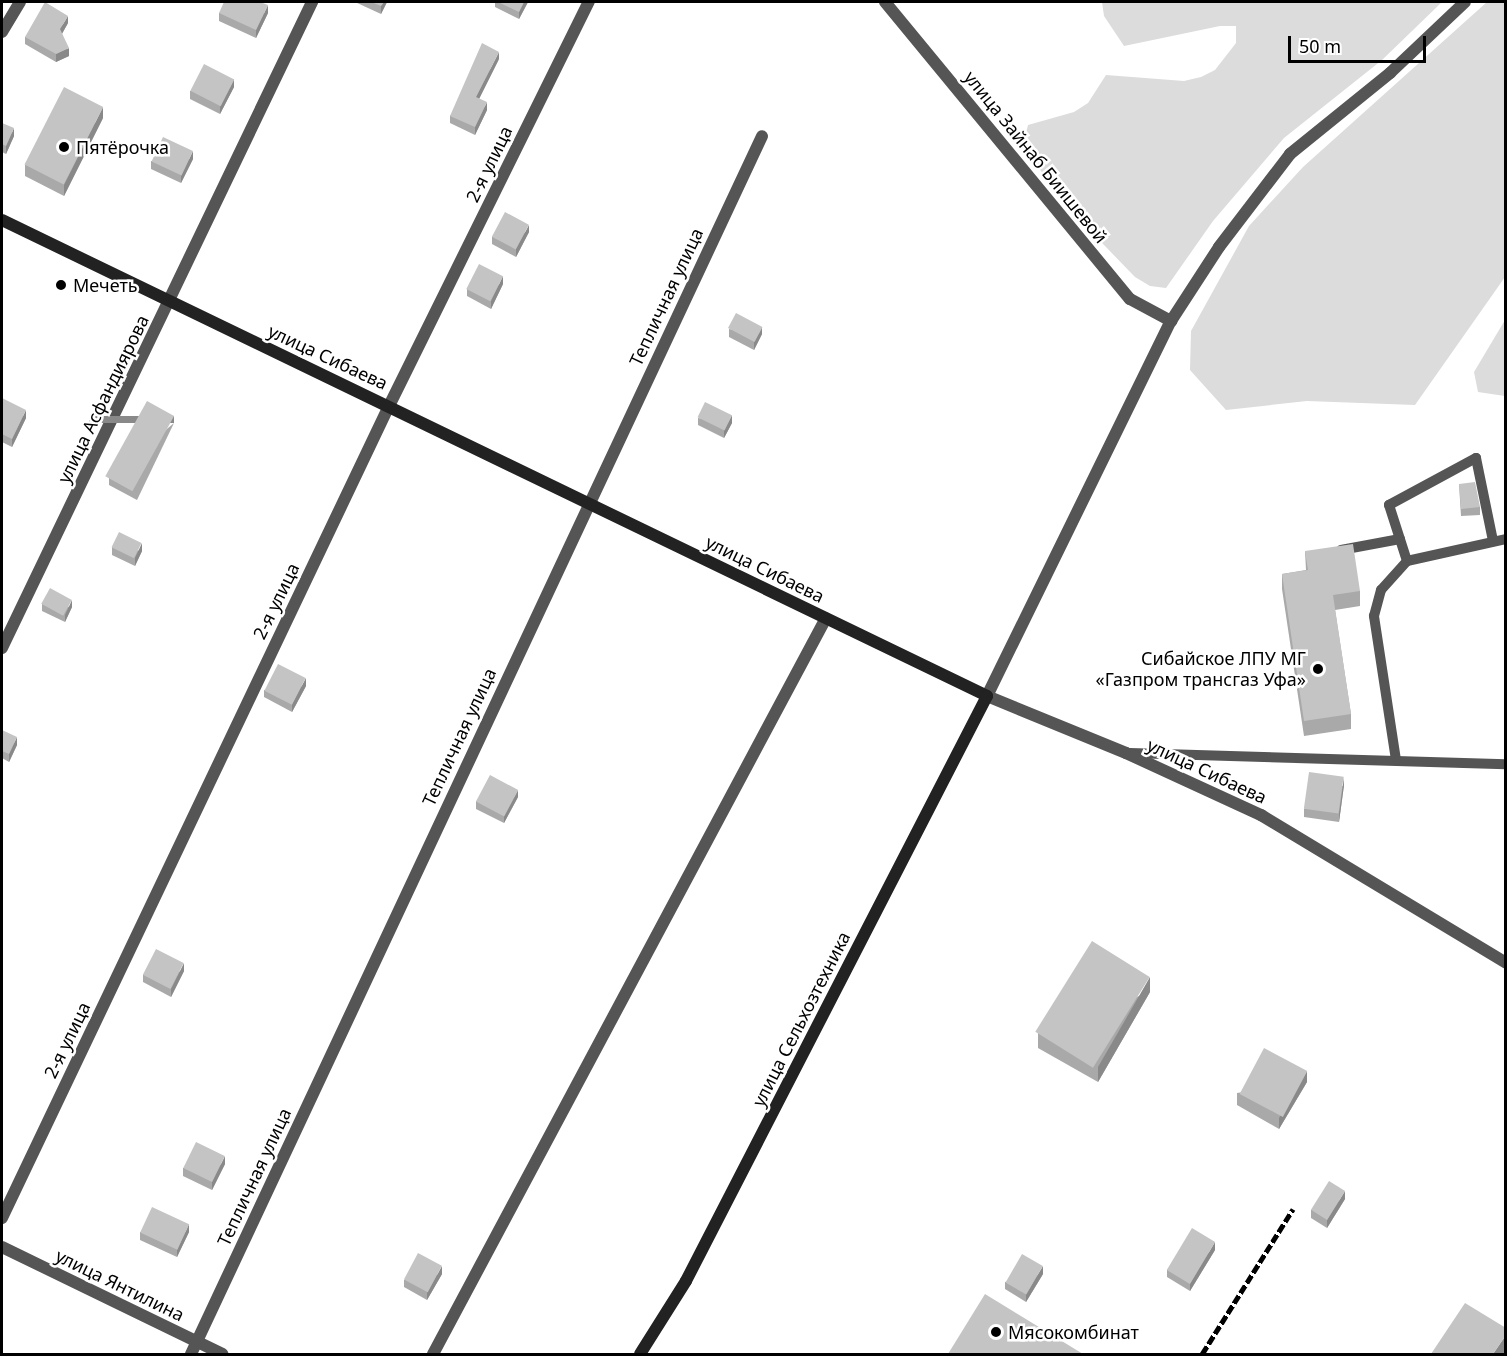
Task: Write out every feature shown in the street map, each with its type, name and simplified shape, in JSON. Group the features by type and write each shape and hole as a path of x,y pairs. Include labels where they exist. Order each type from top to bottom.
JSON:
{"main road":[{"name":"улица Сибаева","path":"2,220 987,696"},
{"name":"улица Сельхозтехника","path":"640,1354 686,1281 987,696"}],"street":[{"path":"2,32 20,2"},
{"name":"улица Асфандиярова","path":"2,648 312,2"},
{"name":"2-я улица","path":"2,1218 389,406 589,2"},
{"name":"улица Зайнаб Биишевой","path":"885,2 1130,299 1171,321"},
{"path":"987,696 1171,321 1220,247 1290,154 1390,74 1465,2"},
{"name":"Тепличная улица","path":"191,1354 762,136"},
{"path":"433,1354 826,618"},
{"name":"улица Сибаева","path":"987,696 1126,753 1261,815 1506,963"},
{"name":"улица Янтилина","path":"2,1247 222,1354"}],"lane":[{"path":"1407,561 1389,505 1476,458 1493,542"},
{"path":"1331,552 1400,539"},
{"path":"1396,760 1374,616 1381,590 1407,561 1506,539"},
{"path":"1126,753 1506,764"}],"shaded area":[{"path":"1102,2 1442,2 1382,60 1284,138 1213,221 1166,288 1150,286 1135,277 1074,214 1031,158 1024,141 1028,125 1074,112 1088,103 1106,75 1184,81 1201,77 1215,70 1236,43 1236,26 1220,26 1124,46 1104,16"},
{"path":"1487,2 1505,2 1505,277 1415,405 1307,401 1226,410 1190,370 1191,331 1249,226 1303,167"},
{"path":"1505,320 1505,396 1478,392 1474,372"}],"building":[{"path":"45,2 68,16 60,29 69,48 56,54 25,37"},
{"path":"224,2 260,2 268,5 256,30 219,13"},
{"path":"371,2 384,2 381,6"},
{"path":"498,2 524,2 519,12"},
{"path":"482,43 499,52 476,97 487,102 475,127 450,116"},
{"path":"204,64 234,79 221,106 190,91"},
{"name":"Пятёрочка","path":"64,87 103,107 64,184 25,165"},
{"path":"2,123 14,128 6,146 2,144"},
{"path":"163,137 193,151 181,175 152,161"},
{"path":"505,212 529,225 516,249 492,237"},
{"path":"479,264 503,276 490,301 466,289"},
{"path":"736,313 762,327 755,342 728,328"},
{"path":"2,398 26,410 12,439 2,434"},
{"path":"147,401 174,416 132,491 105,476"},
{"path":"705,402 732,415 725,430 698,417"},
{"path":"1475,482 1480,507 1461,509 1459,484"},
{"path":"119,532 141,543 134,558 112,547"},
{"name":"Сибайское ЛПУ МГ «Газпром трансгаз Уфа»","path":"1353,544 1360,591 1333,595 1351,714 1304,721 1282,574 1308,570 1305,551"},
{"path":"50,588 72,600 63,616 41,604"},
{"path":"278,664 306,678 292,705 264,691"},
{"path":"2,730 17,737 9,754 2,751"},
{"path":"1309,772 1344,777 1339,814 1304,809"},
{"path":"490,775 518,790 504,817 476,801"},
{"path":"1092,941 1150,977 1093,1068 1035,1032"},
{"path":"156,949 184,963 170,989 143,975"},
{"path":"1264,1048 1307,1071 1283,1117 1240,1094"},
{"path":"196,1142 225,1156 212,1182 183,1168"},
{"path":"1329,1181 1345,1191 1327,1220 1311,1210"},
{"path":"152,1207 189,1224 177,1250 140,1232"},
{"path":"1192,1228 1215,1242 1190,1284 1167,1270"},
{"path":"418,1253 442,1266 428,1292 404,1279"},
{"path":"1022,1254 1043,1266 1026,1295 1006,1283"},
{"path":"985,1294 1083,1354 948,1354"},
{"path":"1465,1303 1506,1328 1506,1335 1493,1354 1431,1354"}],"railway":[{"path":"1202,1354 1293,1209"}],"place":[{"name":"Пятёрочка","path":"64,147"},
{"name":"Мечеть","path":"61,285"},
{"name":"Сибайское ЛПУ МГ «Газпром трансгаз Уфа»","path":"1318,669"},
{"name":"Мясокомбинат","path":"996,1332"}]}
